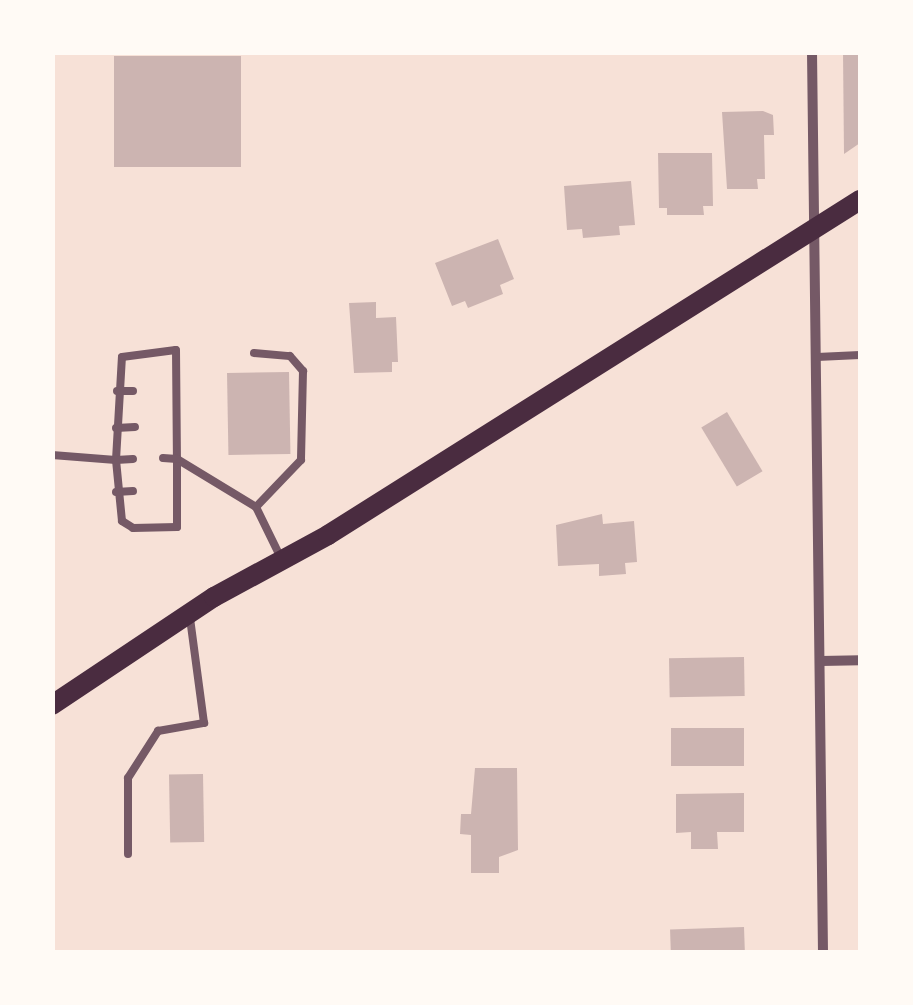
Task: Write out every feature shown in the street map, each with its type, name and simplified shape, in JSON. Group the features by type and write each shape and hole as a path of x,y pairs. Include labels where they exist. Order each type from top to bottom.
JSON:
{"main road":[{"path":"52,705 190,614 860,200"}],"street":[{"path":"812,52 823,952"},
{"path":"821,662 860,660"}],"lane":[{"path":"176,350 177,526 133,528 122,521 116,492 117,391 122,357 188,346"},
{"path":"254,353 290,356 303,371 301,460 256,507"},
{"path":"817,357 860,355"},
{"path":"117,391 133,391"},
{"path":"165,392 176,391"},
{"path":"116,428 135,428"},
{"path":"165,428 177,428"},
{"path":"52,456 133,460"},
{"path":"163,458 177,459 256,507 282,560"},
{"path":"116,492 133,491"},
{"path":"164,491 177,491"},
{"path":"128,854 128,778 158,731 204,723 190,614"}],"building":[{"path":"843,52 860,52 860,143 844,154"},
{"path":"114,56 241,56 241,167 114,167"},
{"path":"763,111 773,115 774,135 764,135 765,179 757,179 758,189 727,189 722,112"},
{"path":"658,153 712,153 713,206 703,206 704,215 667,215 667,208 659,208"},
{"path":"631,181 635,225 619,226 620,235 583,238 582,229 567,230 564,186"},
{"path":"498,239 514,279 500,285 503,294 468,308 465,301 452,306 435,263"},
{"path":"376,302 376,318 396,317 398,362 392,362 392,372 354,373 349,303"},
{"path":"289,372 290,454 228,455 227,373"},
{"path":"727,412 763,471 737,487 701,427"},
{"path":"602,514 603,524 634,521 637,562 625,563 626,574 599,576 599,564 558,566 556,525"},
{"path":"744,657 745,696 670,697 669,658"},
{"path":"671,728 744,728 744,766 671,766"},
{"path":"475,768 517,768 518,850 499,857 499,873 471,873 471,835 460,834 461,814 471,814"},
{"path":"203,774 204,842 170,843 169,775"},
{"path":"744,793 744,832 717,832 718,849 691,849 691,832 676,833 676,794"},
{"path":"744,927 745,952 671,952 670,930"}]}
